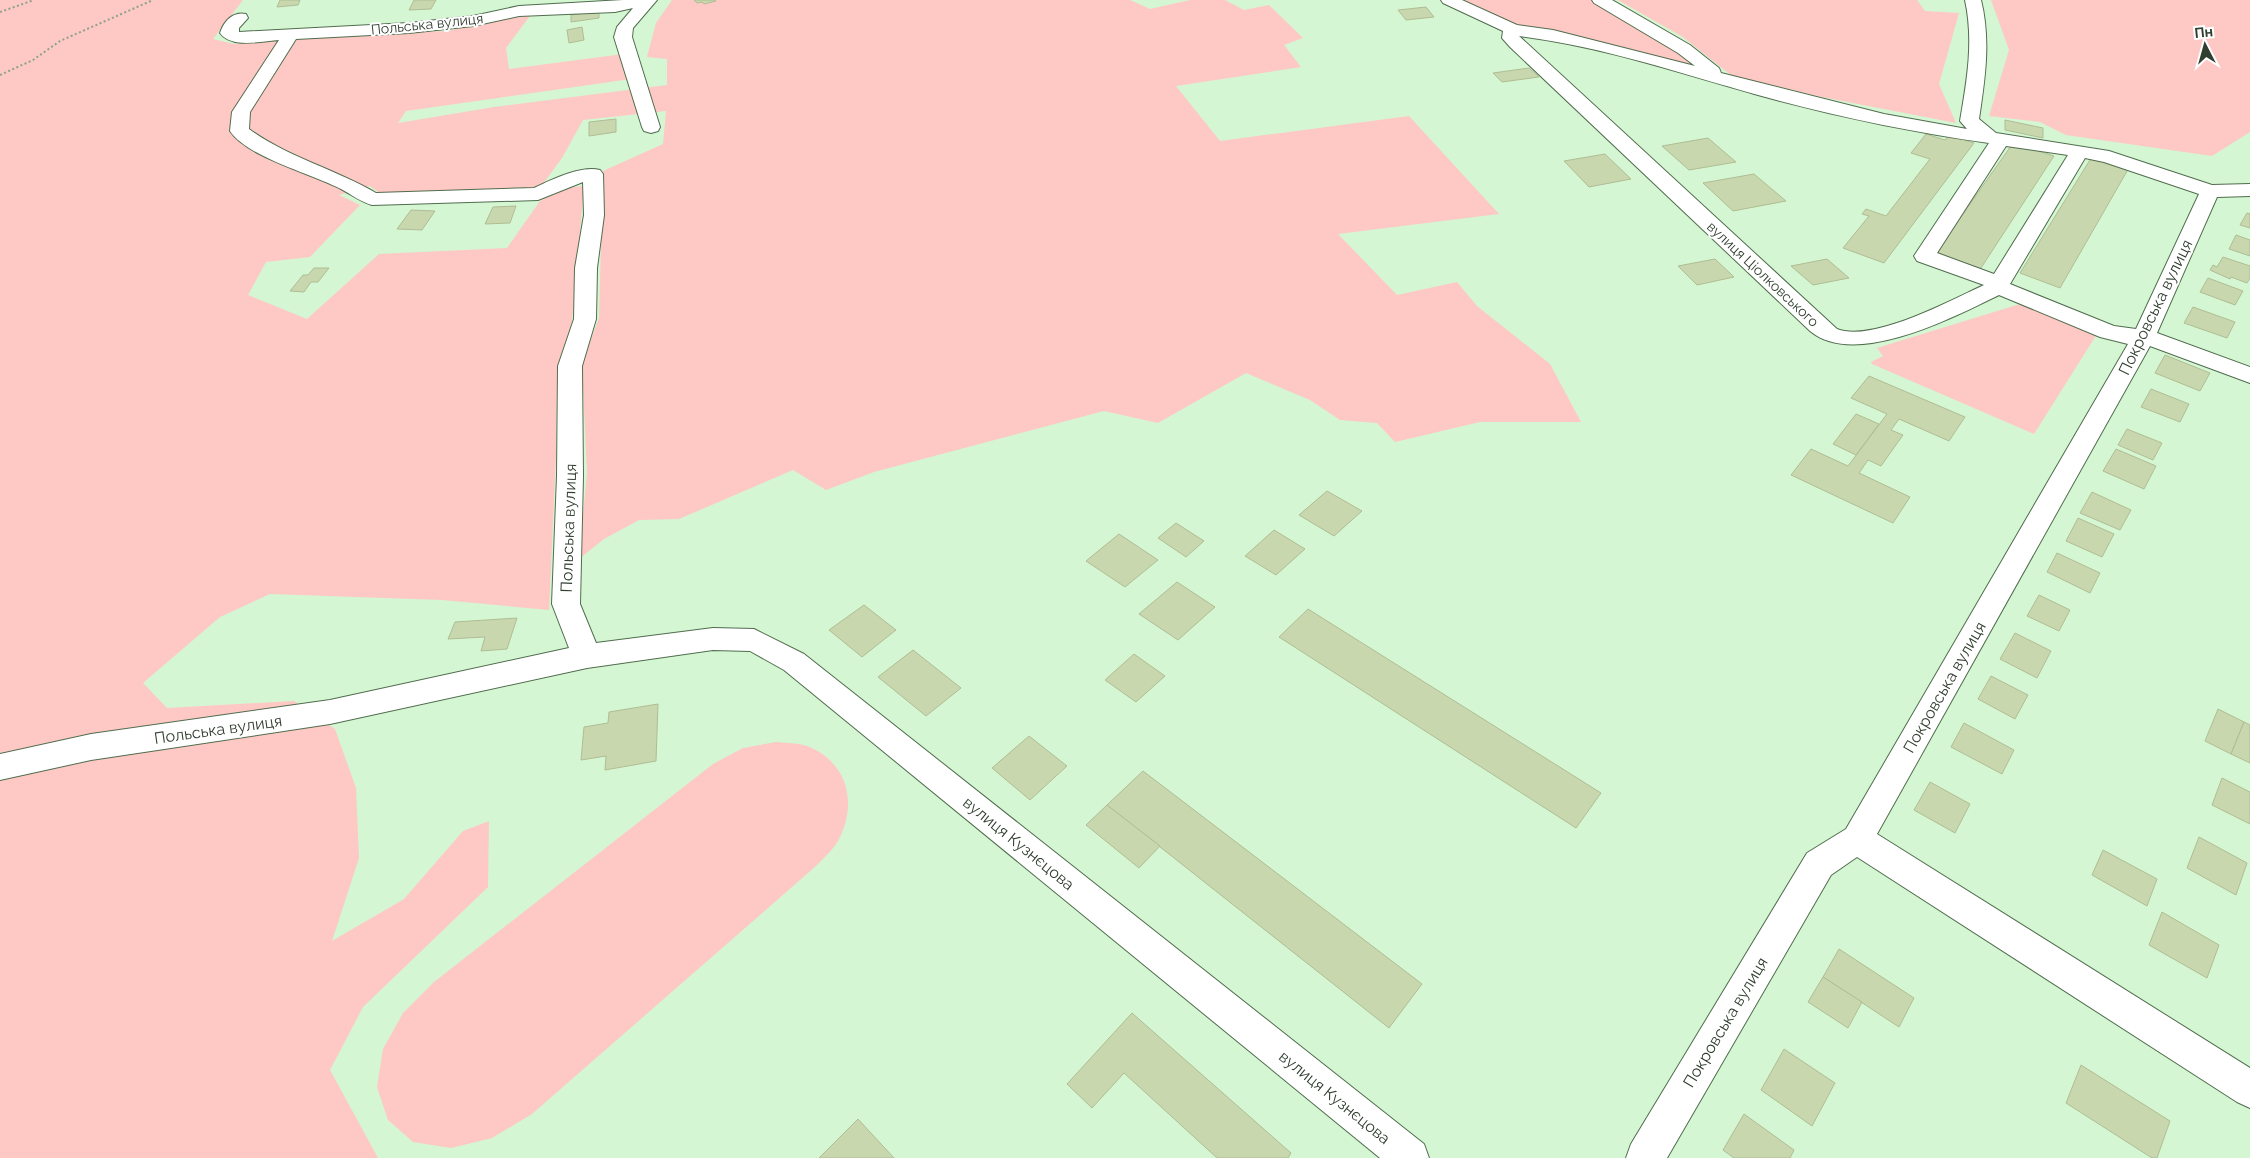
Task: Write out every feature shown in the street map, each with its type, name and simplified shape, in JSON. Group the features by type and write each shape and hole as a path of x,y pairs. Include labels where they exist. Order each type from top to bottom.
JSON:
{"street":[{"name":"Польська вулиця","path":"240,18 231,26 228,33 236,36 409,28 473,21 519,11 615,8 644,0"},
{"path":"649,0 626,27 623,37 651,127"},
{"path":"1449,0 1513,30 1553,35 1884,120 1928,129 2080,151 2109,158 2210,191 2250,190"},
{"path":"1600,0 1684,49 1722,79"},
{"path":"1975,6 1978,58 1969,121 1996,138"},
{"name":"вулиця Ціолковського","path":"1513,30 1510,33 1511,38 1516,44 1822,330 1833,336 1846,339 1882,334 1965,305 1999,285"},
{"name":"Польська вулиця","path":"0,767 91,747 330,712 587,656 566,604 570,476 570,366 585,319 586,268 594,215 593,174 565,180 538,194 458,198 372,199 348,186 259,146 239,131 241,112 291,34"},
{"path":"1996,138 1925,256 1999,285 2108,332 2131,337 2144,336 2250,376"},
{"path":"1999,285 2080,151"},
{"name":"Покровська вулиця","path":"1645,1158 1819,864 1857,838 2144,336 2210,191"},
{"name":"вулиця Кузнєцова","path":"587,656 713,639 754,640 794,662 1410,1158"},
{"path":"1857,838 2250,1089"}],"path":[{"path":"0,12 34,0"},
{"path":"0,74 33,60 60,41 152,0"}],"shaded area":[{"path":"0,0 243,0 213,39 234,44 385,33 448,31 505,16 533,12 506,48 509,69 623,54 631,79 406,111 398,123 494,107 667,85 667,59 647,57 656,23 672,0 1130,0 1150,9 1190,0 1225,0 1244,10 1269,5 1303,38 1284,45 1301,67 1176,86 1220,141 1409,116 1499,214 1338,234 1397,295 1457,282 1477,306 1550,364 1581,422 1480,422 1395,442 1377,423 1340,420 1310,400 1246,373 1158,423 1104,411 874,472 826,490 793,470 679,519 639,520 604,539 579,559 587,473 582,363 599,318 603,171 663,144 666,111 583,120 562,158 540,188 381,194 370,186 339,195 360,205 310,257 266,262 248,295 307,319 379,254 507,248 540,201 564,188 584,186 572,321 557,381 556,457 549,610 442,600 270,594 220,617 143,683 167,708 294,701 335,729 356,788 359,858 332,941 404,899 463,831 489,821 488,887 363,1007 330,1070 378,1158 0,1158"},
{"path":"1456,0 1592,0 1704,70 1510,24"},
{"path":"1618,0 1917,0 1925,11 1959,13 1939,84 1956,123 1817,96 1732,76 1683,37"},
{"path":"1991,0 2250,0 2250,132 2212,156 2066,135 2040,122 1989,116 2009,50"},
{"path":"2020,304 2097,334 2034,434 1871,362 1883,356 1877,348"},
{"path":"776,742 803,745 821,753 832,762 840,773 845,785 848,811 845,825 839,839 816,866 532,1114 492,1138 451,1148 413,1142 388,1120 377,1087 383,1049 403,1013 434,982 713,764 743,748"}],"building":[{"path":"280,0 300,0 298,5 277,7"},
{"path":"414,0 436,0 431,9 409,10"},
{"path":"694,0 716,1 704,4 702,2 697,3"},
{"path":"1426,7 1434,17 1406,20 1398,10"},
{"path":"599,11 599,18 571,22 571,15"},
{"path":"582,27 584,40 569,43 567,30"},
{"path":"1529,68 1539,77 1502,82 1493,73"},
{"path":"616,119 616,132 589,136 589,122"},
{"path":"2005,120 2043,128 2043,138 2005,130"},
{"path":"1926,134 1945,140 1949,135 1974,143 1884,263 1843,248 1869,216 1862,214 1866,209 1886,216 1930,159 1911,153"},
{"path":"1708,138 1736,162 1689,170 1662,146"},
{"path":"2013,143 2054,156 1979,271 1934,255"},
{"path":"1605,154 1631,179 1589,187 1564,161"},
{"path":"2093,155 2130,166 2060,288 2020,273"},
{"path":"1754,174 1786,201 1733,211 1703,183"},
{"path":"516,206 510,223 485,224 493,207"},
{"path":"411,210 435,211 422,230 397,229"},
{"path":"2247,213 2250,214 2250,228 2240,225"},
{"path":"2236,235 2250,240 2250,256 2229,249"},
{"path":"2223,257 2250,266 2250,278 2247,283 2231,277 2230,279 2210,270 2213,265 2217,267"},
{"path":"1715,259 1734,277 1697,285 1678,266"},
{"path":"1827,259 1849,278 1813,285 1791,266"},
{"path":"314,268 329,268 318,282 311,282 304,292 290,291 303,275 308,275"},
{"path":"2208,278 2243,291 2235,305 2200,292"},
{"path":"2193,307 2235,322 2227,338 2184,323"},
{"path":"2165,355 2210,373 2200,391 2155,373"},
{"path":"1869,376 1965,417 1949,441 1899,419 1891,430 1903,435 1881,466 1868,460 1859,473 1910,497 1893,523 1791,475 1811,449 1848,466 1887,414 1851,398"},
{"path":"2151,389 2189,404 2180,422 2141,407"},
{"path":"1856,414 1879,424 1856,455 1833,444"},
{"path":"2127,429 2162,443 2153,460 2118,445"},
{"path":"2116,449 2156,466 2144,489 2103,471"},
{"path":"1327,491 1362,511 1334,536 1299,515"},
{"path":"2092,492 2131,510 2120,530 2080,513"},
{"path":"2078,518 2114,534 2102,557 2066,541"},
{"path":"1176,523 1204,541 1186,557 1158,538"},
{"path":"1274,530 1305,549 1276,575 1245,556"},
{"path":"1119,534 1158,560 1125,587 1086,561"},
{"path":"2057,553 2100,573 2090,593 2047,572"},
{"path":"1177,582 1215,607 1178,640 1139,614"},
{"path":"2039,595 2070,610 2059,631 2027,616"},
{"path":"864,605 896,630 862,657 829,630"},
{"path":"1308,609 1601,793 1576,828 1279,637"},
{"path":"517,618 507,649 481,651 485,637 448,639 455,622"},
{"path":"2015,633 2051,651 2037,678 2000,659"},
{"path":"913,650 961,688 926,716 878,677"},
{"path":"1134,654 1165,676 1136,702 1105,680"},
{"path":"1991,676 2028,695 2015,719 1978,699"},
{"path":"658,704 656,761 605,770 606,756 581,760 584,727 608,723 609,712"},
{"path":"2218,709 2244,722 2231,754 2205,741"},
{"path":"2244,722 2250,725 2250,763 2231,754"},
{"path":"1964,723 2014,750 2002,774 1951,747"},
{"path":"1029,736 1067,766 1030,800 992,768"},
{"path":"1143,771 1422,984 1389,1028 1107,805"},
{"path":"2222,778 2250,792 2250,824 2212,805"},
{"path":"1930,782 1970,804 1955,833 1914,810"},
{"path":"1107,805 1160,846 1139,868 1086,825"},
{"path":"2199,837 2247,863 2236,895 2187,868"},
{"path":"2103,850 2157,879 2147,906 2092,875"},
{"path":"2162,912 2219,945 2207,978 2149,945"},
{"path":"1839,949 1914,998 1899,1027 1823,977"},
{"path":"1823,977 1862,1002 1848,1028 1808,1002"},
{"path":"1132,1013 1291,1153 1288,1158 1217,1158 1124,1073 1092,1108 1067,1084"},
{"path":"1784,1049 1835,1083 1812,1126 1761,1090"},
{"path":"2081,1065 2170,1121 2157,1158 2152,1158 2066,1103"},
{"path":"1744,1114 1794,1150 1790,1158 1734,1158 1723,1150"},
{"path":"858,1119 894,1158 819,1158"}]}
